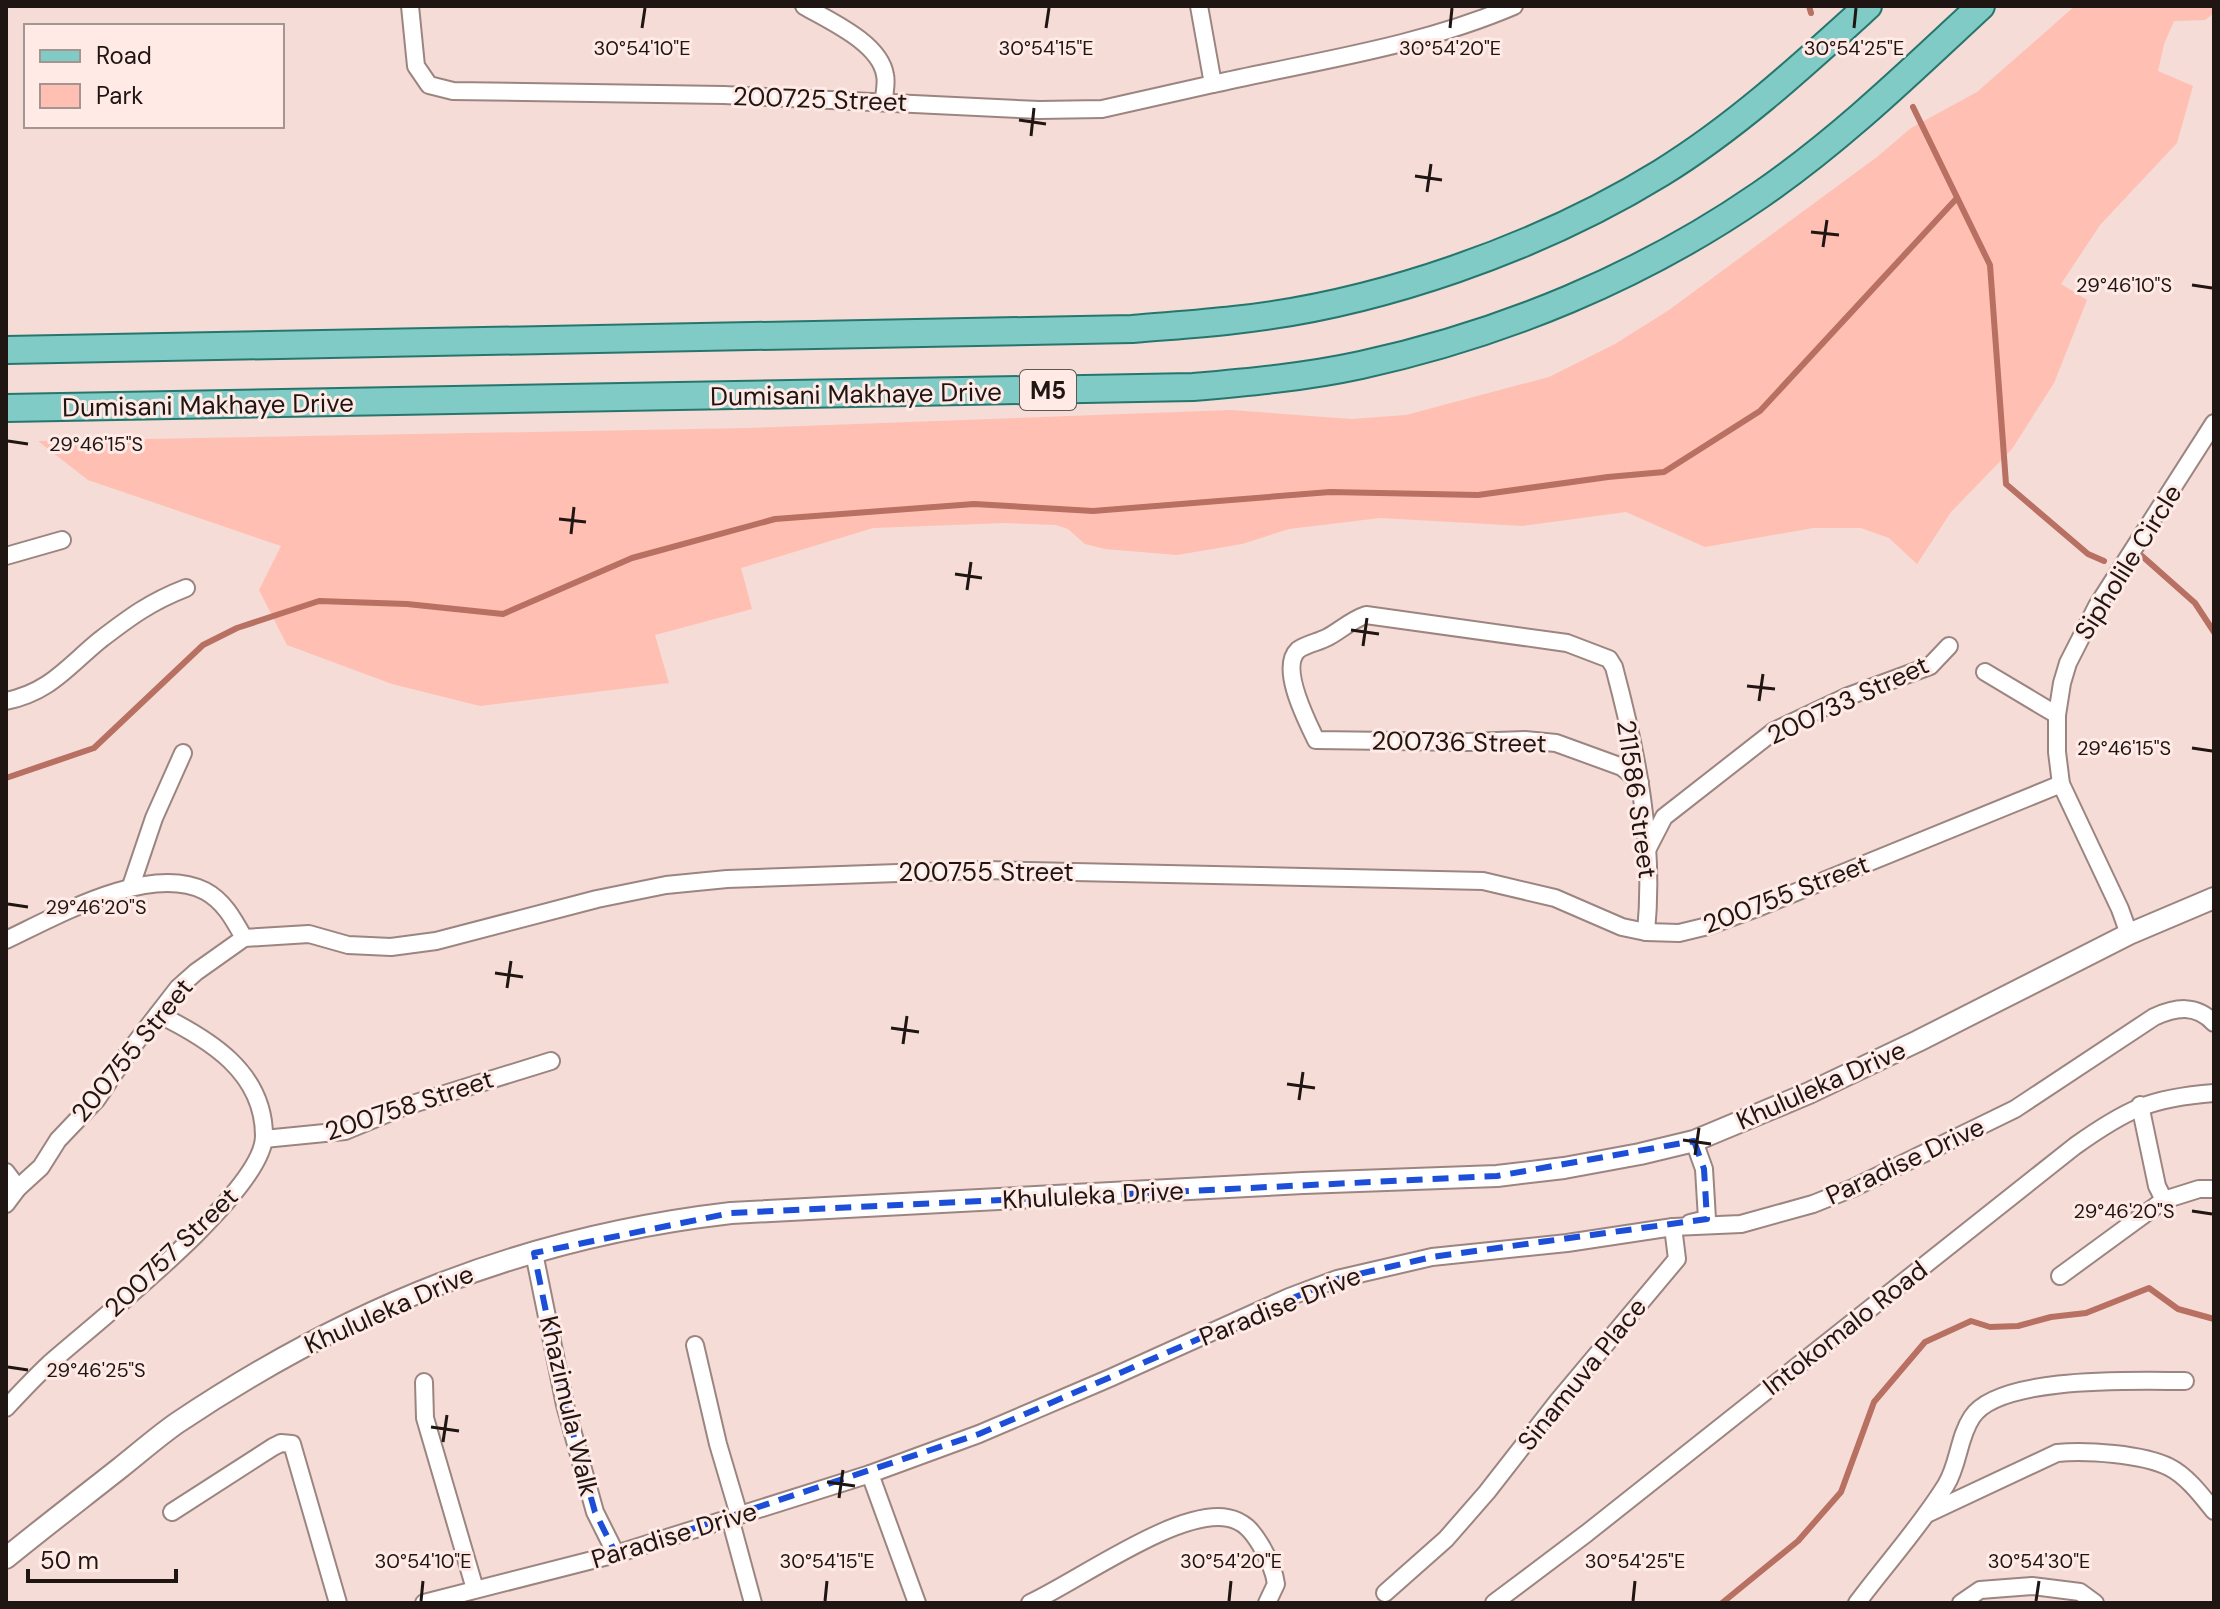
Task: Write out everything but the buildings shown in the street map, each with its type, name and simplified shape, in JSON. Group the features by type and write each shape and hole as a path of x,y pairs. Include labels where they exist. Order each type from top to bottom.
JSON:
{"main road":[{"name":"M5","path":"6,350 1132,329 1288,312 1445,272 1538,236 1618,196 1689,154 1775,91 1868,6"},
{"name":"Dumisani Makhaye Drive","path":"6,408 1193,387 1259,381 1363,364 1513,322 1595,287 1695,236 1760,196 1810,158 1863,115 1981,6"}],"street":[{"name":"200725 Street","path":"410,6 416,66 429,85 453,91 724,95 1039,110 1102,109 1417,41 1475,23 1514,6"},
{"path":"804,6 846,29 872,51 885,74 884,101"},
{"path":"1199,6 1213,84"},
{"name":"Sipholile Circle","path":"2129,934 2061,784 2057,715 2068,663 2097,606 2214,423"},
{"path":"6,556 62,540"},
{"path":"6,701 26,697 54,682 98,642 153,601 186,588"},
{"name":"211586 Street","path":"1316,740 1297,695 1291,663 1299,649 1366,615 1567,643 1609,659 1614,667 1636,751 1650,889 1646,932"},
{"name":"200733 Street","path":"1646,852 1664,817 1774,731 1835,702 1930,666 1949,646"},
{"path":"1985,672 2057,715"},
{"name":"200736 Street","path":"1316,740 1525,740 1556,743 1622,767 1640,782"},
{"path":"131,886 154,818 183,753"},
{"name":"200755 Street","path":"6,1204 41,1167 58,1140 97,1099 178,988 244,938 309,934 348,945 391,947 436,941 597,899 666,885 716,880 984,870 1483,881 1555,898 1622,927 1646,932 1679,933 1708,926 2061,784"},
{"path":"6,940 131,886 176,884 204,891 222,903 244,938"},
{"name":"Khululeka Drive","path":"6,1558 174,1425 263,1368 412,1293 479,1268 582,1239 731,1213 1497,1176 1564,1168 1694,1141 1864,1068 2129,934 2214,898"},
{"name":"Paradise Drive","path":"424,1603 616,1554 870,1474 979,1434 1289,1297 1337,1279 1432,1257 1567,1243 1673,1227 1741,1224 1813,1204 1853,1188 2015,1109 2154,1017 2171,1009 2189,1008 2205,1014 2214,1023"},
{"path":"158,1014 198,1035 239,1067 255,1093 264,1139"},
{"name":"200758 Street","path":"264,1139 345,1131 403,1107 551,1061"},
{"name":"Intokomalo Road","path":"1494,1603 1587,1533 2075,1146 2140,1105 2177,1096 2214,1093"},
{"path":"2140,1105 2157,1186 2164,1200"},
{"name":"200757 Street","path":"6,1408 222,1208 254,1164 264,1139"},
{"path":"1673,1227 1707,1219 1704,1169 1694,1141"},
{"path":"6,1172 18,1188"},
{"path":"2060,1276 2164,1200 2199,1189 2214,1189"},
{"name":"Sinamuva Place","path":"1385,1593 1446,1539 1677,1259 1673,1227"},
{"name":"Khazimula Walk","path":"534,1253 573,1436 595,1512 616,1554"},
{"path":"695,1345 753,1603"},
{"path":"1857,1603 1928,1513 1949,1481 1962,1436 1973,1413 2002,1394 2112,1380 2185,1381"},
{"path":"424,1382 425,1418 475,1589"},
{"path":"172,1512 273,1447 281,1443 292,1444 338,1603"},
{"path":"1928,1513 2057,1453 2079,1451 2123,1456 2170,1467 2199,1492 2214,1511"},
{"path":"870,1474 917,1603"},
{"path":"1030,1603 1134,1545 1193,1521 1226,1517 1251,1528 1268,1556 1276,1584 1267,1603"},
{"path":"1961,1603 1980,1590 2032,1586 2080,1592 2095,1603"}],"highlighted area":[{"path":"1694,1141 1704,1169 1707,1219 1432,1257 1337,1279 979,1434 616,1554 595,1512 565,1405 534,1253 731,1213 1497,1176"}],"green space":[{"path":"2075,6 2214,6 2214,13 2205,20 2174,21 2164,44 2158,71 2193,86 2177,143 2100,225 2061,284 2087,300 2054,383 2012,449 1951,512 1917,564 1889,538 1861,528 1813,528 1705,547 1626,512 1523,526 1380,518 1289,529 1242,544 1177,555 1105,549 1085,544 1068,529 1056,525 1006,523 873,528 741,568 752,609 655,635 669,683 480,706 392,684 287,645 259,590 281,546 88,480 38,441 748,428 1231,410 1351,419 1406,415 1549,377 1615,344 1669,310 1877,157 1911,128 1977,92"}],"waterway":[{"path":"1809,6 1811,13"},
{"path":"1913,107 1990,265 2006,484 2088,554 2104,561"},
{"path":"6,778 94,748 203,645 237,628 319,601 407,604 503,614 632,558 775,519 974,504 1093,511 1330,492 1478,495 1664,472 1760,411 1957,198"},
{"path":"2142,556 2195,603 2214,632"},
{"path":"1722,1603 1798,1541 1841,1492 1874,1402 1925,1342 1971,1321 1990,1327 2018,1326 2051,1317 2086,1313 2149,1288 2178,1309 2214,1319"}]}
